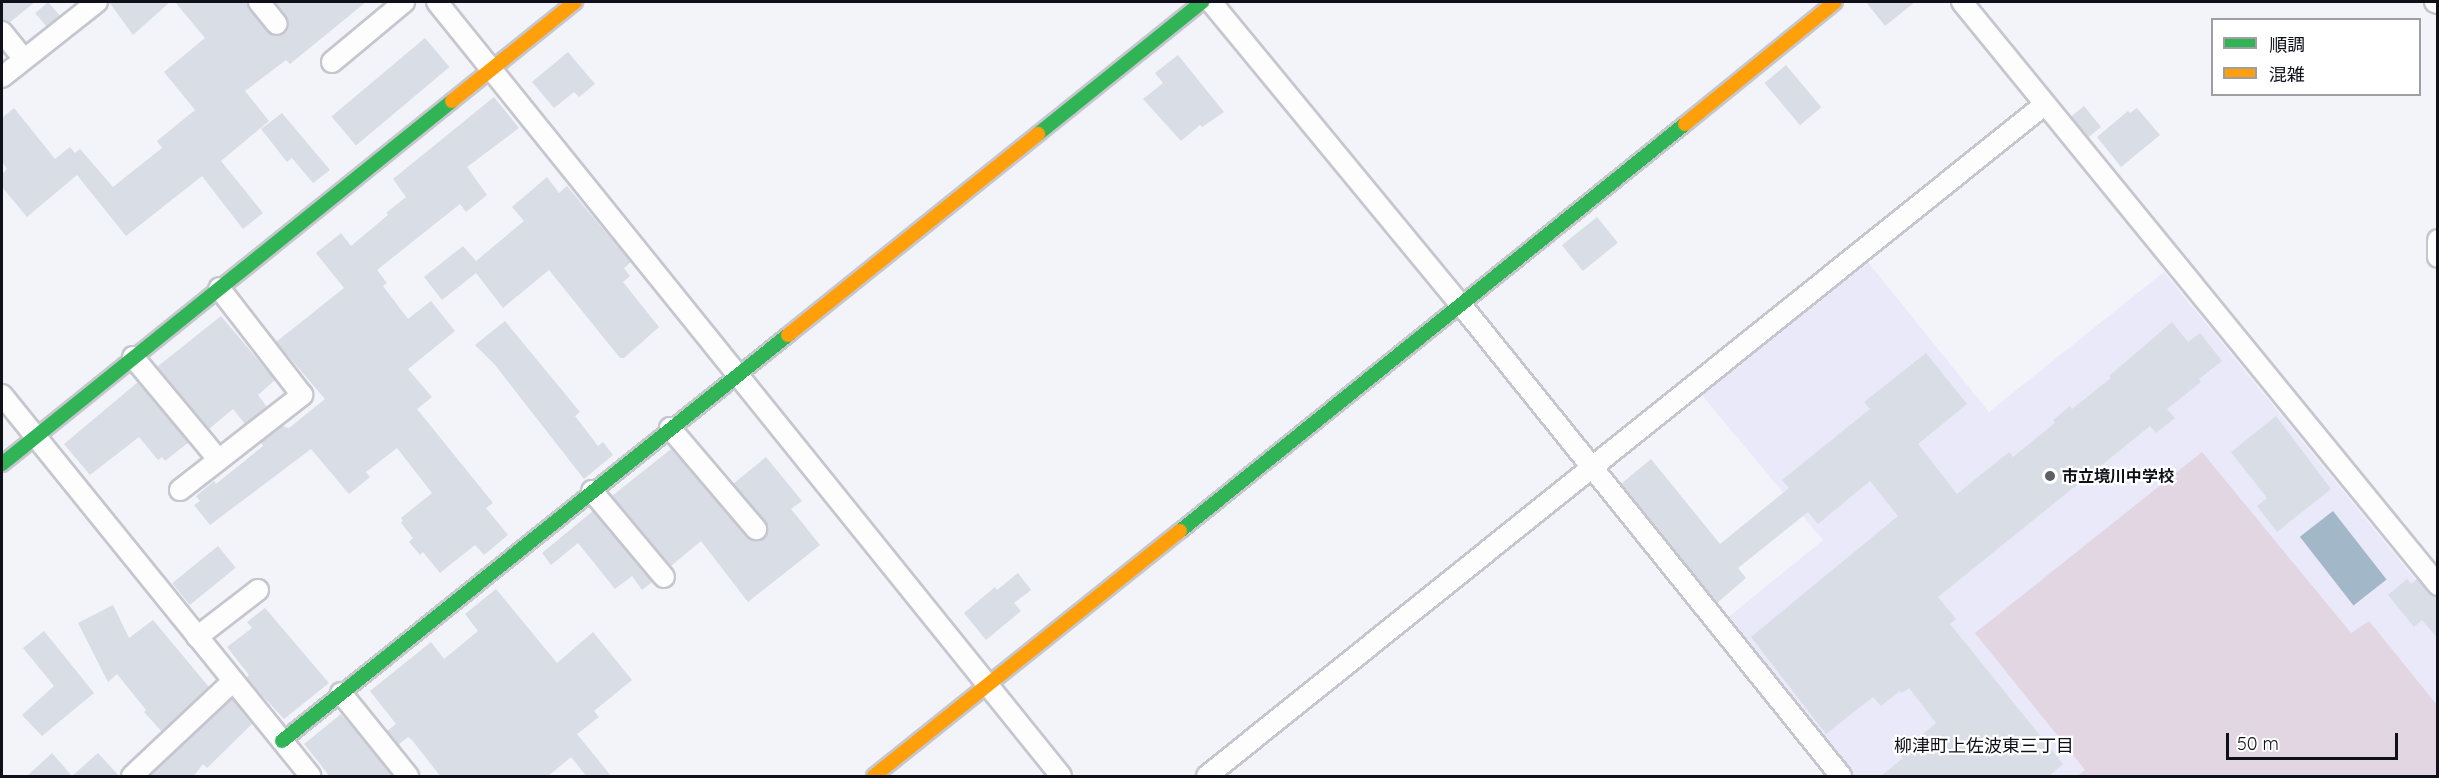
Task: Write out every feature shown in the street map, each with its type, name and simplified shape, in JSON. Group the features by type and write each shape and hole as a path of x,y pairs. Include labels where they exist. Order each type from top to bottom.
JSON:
{"street":[{"path":"2,77 97,2"},
{"path":"259,2 277,24"},
{"path":"332,62 404,2"},
{"path":"436,2 738,373 1060,777"},
{"path":"2,464 575,2"},
{"path":"282,741 1202,2"},
{"path":"1212,2 1462,306 1841,777"},
{"path":"874,777 1462,306 1835,2"},
{"path":"1962,2 2438,585"},
{"path":"2,32 24,59"},
{"path":"1207,777 2044,105"},
{"path":"2438,240 2438,257"},
{"path":"180,490 302,395 219,288"},
{"path":"133,357 218,459"},
{"path":"2,395 310,777"},
{"path":"670,428 756,528"},
{"path":"592,491 663,577"},
{"path":"198,637 258,590"},
{"path":"132,777 233,681"},
{"path":"341,693 408,777"}],"shaded area":[{"name":"市立境川中学校","path":"1867,261 1989,412 2164,272 2437,606 2437,776 1855,776 1726,619 1823,540 1699,392"},
{"path":"2202,452 2351,633 2369,621 2437,705 2437,776 2077,776 2085,770 1975,633"},
{"path":"2333,511 2387,580 2353,605 2300,537"}],"building":[{"path":"2,2 35,2 9,23 2,20"},
{"path":"48,2 60,16 47,27 35,13"},
{"path":"109,2 170,2 133,35"},
{"path":"175,2 247,2 250,10 268,32 278,36 285,33 289,23 274,2 366,2 290,64 286,60 245,91 269,121 221,161 263,213 243,229 202,176 126,236 77,175 27,217 2,187 2,174 7,169 2,162 2,118 14,108 55,159 70,147 75,153 80,149 113,187 162,148 157,141 195,110 164,72 205,38"},
{"path":"1866,2 1915,2 1885,26"},
{"path":"425,38 449,67 356,146 332,116"},
{"path":"568,52 595,84 579,97 574,92 554,108 532,82"},
{"path":"1178,55 1224,112 1202,127 1200,125 1181,141 1143,99 1163,83 1155,73"},
{"path":"1786,65 1821,107 1800,125 1765,83"},
{"path":"494,97 519,128 467,167 487,195 466,212 460,204 377,270 387,283 383,286 408,319 431,301 455,331 408,369 432,397 417,409 493,503 486,508 508,535 484,555 475,545 440,573 423,552 420,555 409,542 413,538 401,523 403,521 401,518 432,493 397,448 366,472 370,477 349,494 311,449 210,525 194,505 200,501 196,496 214,481 216,484 263,446 261,442 282,426 289,428 325,399 276,342 344,288 316,253 341,233 351,246 388,215 386,213 406,197 393,179"},
{"path":"2084,106 2101,127 2088,138 2071,117"},
{"path":"2137,108 2160,135 2121,167 2097,137 2128,111 2130,113"},
{"path":"282,113 330,170 313,183 292,158 287,162 261,129"},
{"path":"547,177 559,193 567,186 631,262 624,268 630,276 623,282 659,327 624,358 620,358 549,270 503,308 476,273 442,300 424,277 463,246 476,261 524,221 512,207"},
{"path":"1597,217 1618,243 1583,271 1562,245"},
{"path":"221,316 275,380 258,395 267,407 245,424 233,409 209,429 157,367"},
{"path":"505,321 580,412 575,416 598,446 603,442 613,455 584,479 495,365 475,345"},
{"path":"2172,322 2188,342 2200,333 2222,361 2199,379 2201,382 2167,409 2175,418 2156,433 2150,426 1938,597 1956,619 1950,624 2063,764 2048,777 1880,777 1903,758 1899,754 1936,723 1909,688 1902,693 1900,691 1881,706 1873,697 1826,734 1751,637 1898,516 1870,481 1818,524 1808,512 1738,568 1746,578 1717,603 1621,484 1651,459 1720,544 1789,488 1782,480 1870,409 1864,402 1926,353 1967,404 1918,444 1957,494 2009,452 2013,457 2055,423 2053,420 2070,406 2072,409 2111,378 2109,376"},
{"path":"138,382 189,442 165,461 162,457 158,460 139,437 90,475 64,444"},
{"path":"2276,416 2331,489 2277,532 2257,506 2267,498 2231,452"},
{"path":"671,449 753,540 764,538 768,526 733,484 766,457 802,501 791,509 820,545 748,602 701,541 671,566 612,496"},
{"path":"593,511 652,582 642,590 632,576 615,589 578,543 551,565 542,553"},
{"path":"218,546 236,568 190,605 172,583"},
{"path":"1018,573 1031,590 1014,603 1021,611 986,640 964,613 995,587 997,590"},
{"path":"2407,579 2411,584 2417,579 2429,593 2438,597 2438,639 2422,620 2414,627 2388,595"},
{"path":"496,589 557,663 593,632 632,680 594,711 599,717 577,734 612,777 587,777 571,757 547,777 441,777 412,740 408,737 398,745 387,731 396,724 370,691 431,642 444,659 478,631 465,614"},
{"path":"113,605 129,638 153,620 209,687 162,732 144,712 146,710 117,674 108,682 78,623"},
{"path":"265,608 329,683 284,719 246,678 249,675 227,647 252,628 247,622"},
{"path":"44,631 94,693 42,736 22,715 54,686 23,648"},
{"path":"232,698 252,724 207,768 203,764 193,777 149,777"},
{"path":"341,714 393,777 330,777 304,744"},
{"path":"52,753 72,776 98,753 120,777 26,777"}],"traffic: fast":[{"path":"1038,134 1202,2"},
{"path":"2,464 452,101"},
{"path":"1180,531 1685,124"},
{"path":"282,741 788,335"}],"traffic: slow":[{"path":"452,101 575,2"},
{"path":"1685,124 1835,2"},
{"path":"788,335 1038,134"},
{"path":"874,776 1180,531"}],"place":[{"name":"市立境川中学校","path":"2050,476"}],"district":[{"name":"柳津町上佐波東三丁目","path":"1984,746"}]}
